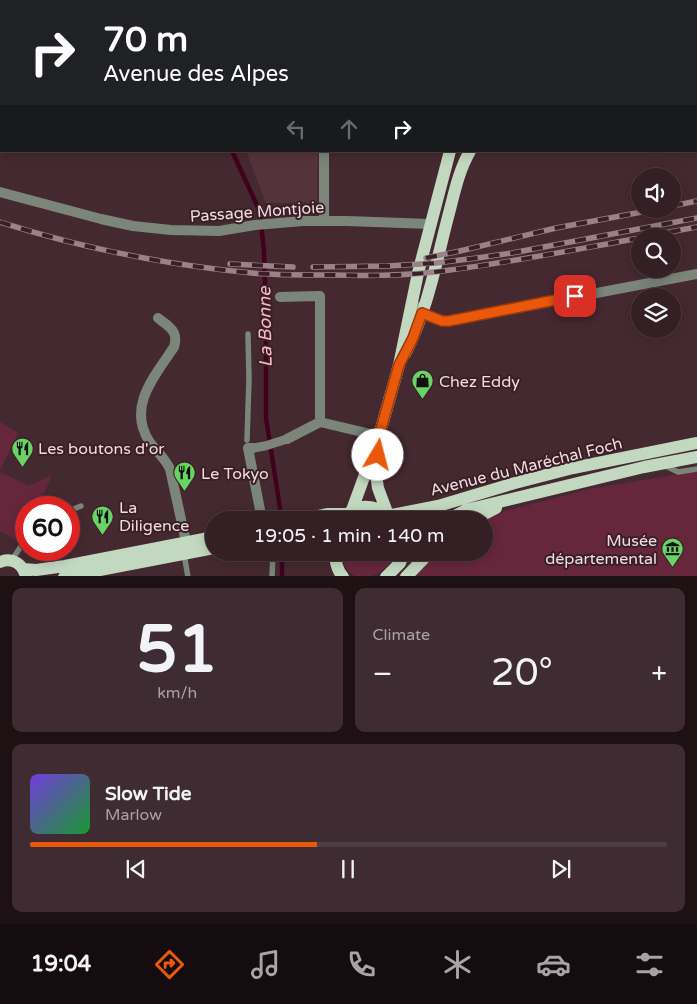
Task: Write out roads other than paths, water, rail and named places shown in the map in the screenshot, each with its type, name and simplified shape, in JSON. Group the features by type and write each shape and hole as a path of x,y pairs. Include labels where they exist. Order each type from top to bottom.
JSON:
{"main road":[{"path":"350,511 367,472 399,365 414,289 450,152"},
{"path":"399,365 413,338 422,313 458,176 470,152"},
{"path":"379,436 376,474 378,488 390,511"},
{"name":"Avenue du Maréchal Foch","path":"415,511 573,468 697,443"},
{"name":"Avenue du Maréchal Foch","path":"464,511 697,457"},
{"path":"491,511 518,497"},
{"path":"356,511 365,507 383,511"},
{"path":"64,576 185,548 205,540"},
{"path":"6,561 19,564 25,573 185,548 205,548"},
{"path":"386,576 401,561"},
{"path":"406,576 421,561"},
{"path":"336,564 340,574 343,576"}],"street":[{"path":"324,152 324,221"},
{"name":"Passage Montjoie","path":"0,192 101,219 133,226 171,230 218,231 267,223 324,221 430,224"},
{"path":"414,289 418,308 422,313 442,321 449,321 697,274"},
{"path":"280,297 320,296 320,422"},
{"path":"158,318 172,330 176,341 174,347 143,389 140,419 149,442 166,461 170,469 185,548"},
{"path":"260,511 249,446 265,446 287,439 320,422 379,436"}],"lane":[{"path":"248,334 249,446"},
{"path":"662,464 678,472 697,468"},
{"path":"185,548 188,576"},
{"path":"6,561 15,551"},
{"path":"272,576 273,561"}],"waterway":[{"name":"La Bonne","path":"232,152 260,212 264,252 266,316 266,418 280,508"},
{"path":"282,561 282,576"}],"railway":[{"path":"681,204 697,201"},
{"path":"426,258 556,228 631,214"},
{"path":"313,267 388,266 477,258 697,218"},
{"path":"0,222 62,240 156,260 220,270 282,275 370,276 421,273 512,261 631,240"},
{"path":"681,230 697,227"},
{"path":"230,264 293,267"}],"place":[{"name":"Chez Eddy","path":"423,400"},
{"name":"Les boutons d'or","path":"22,467"},
{"name":"Le Tokyo","path":"185,492"},
{"name":"La Diligence","path":"103,535"},
{"name":"Musée départemental","path":"673,568"}]}
